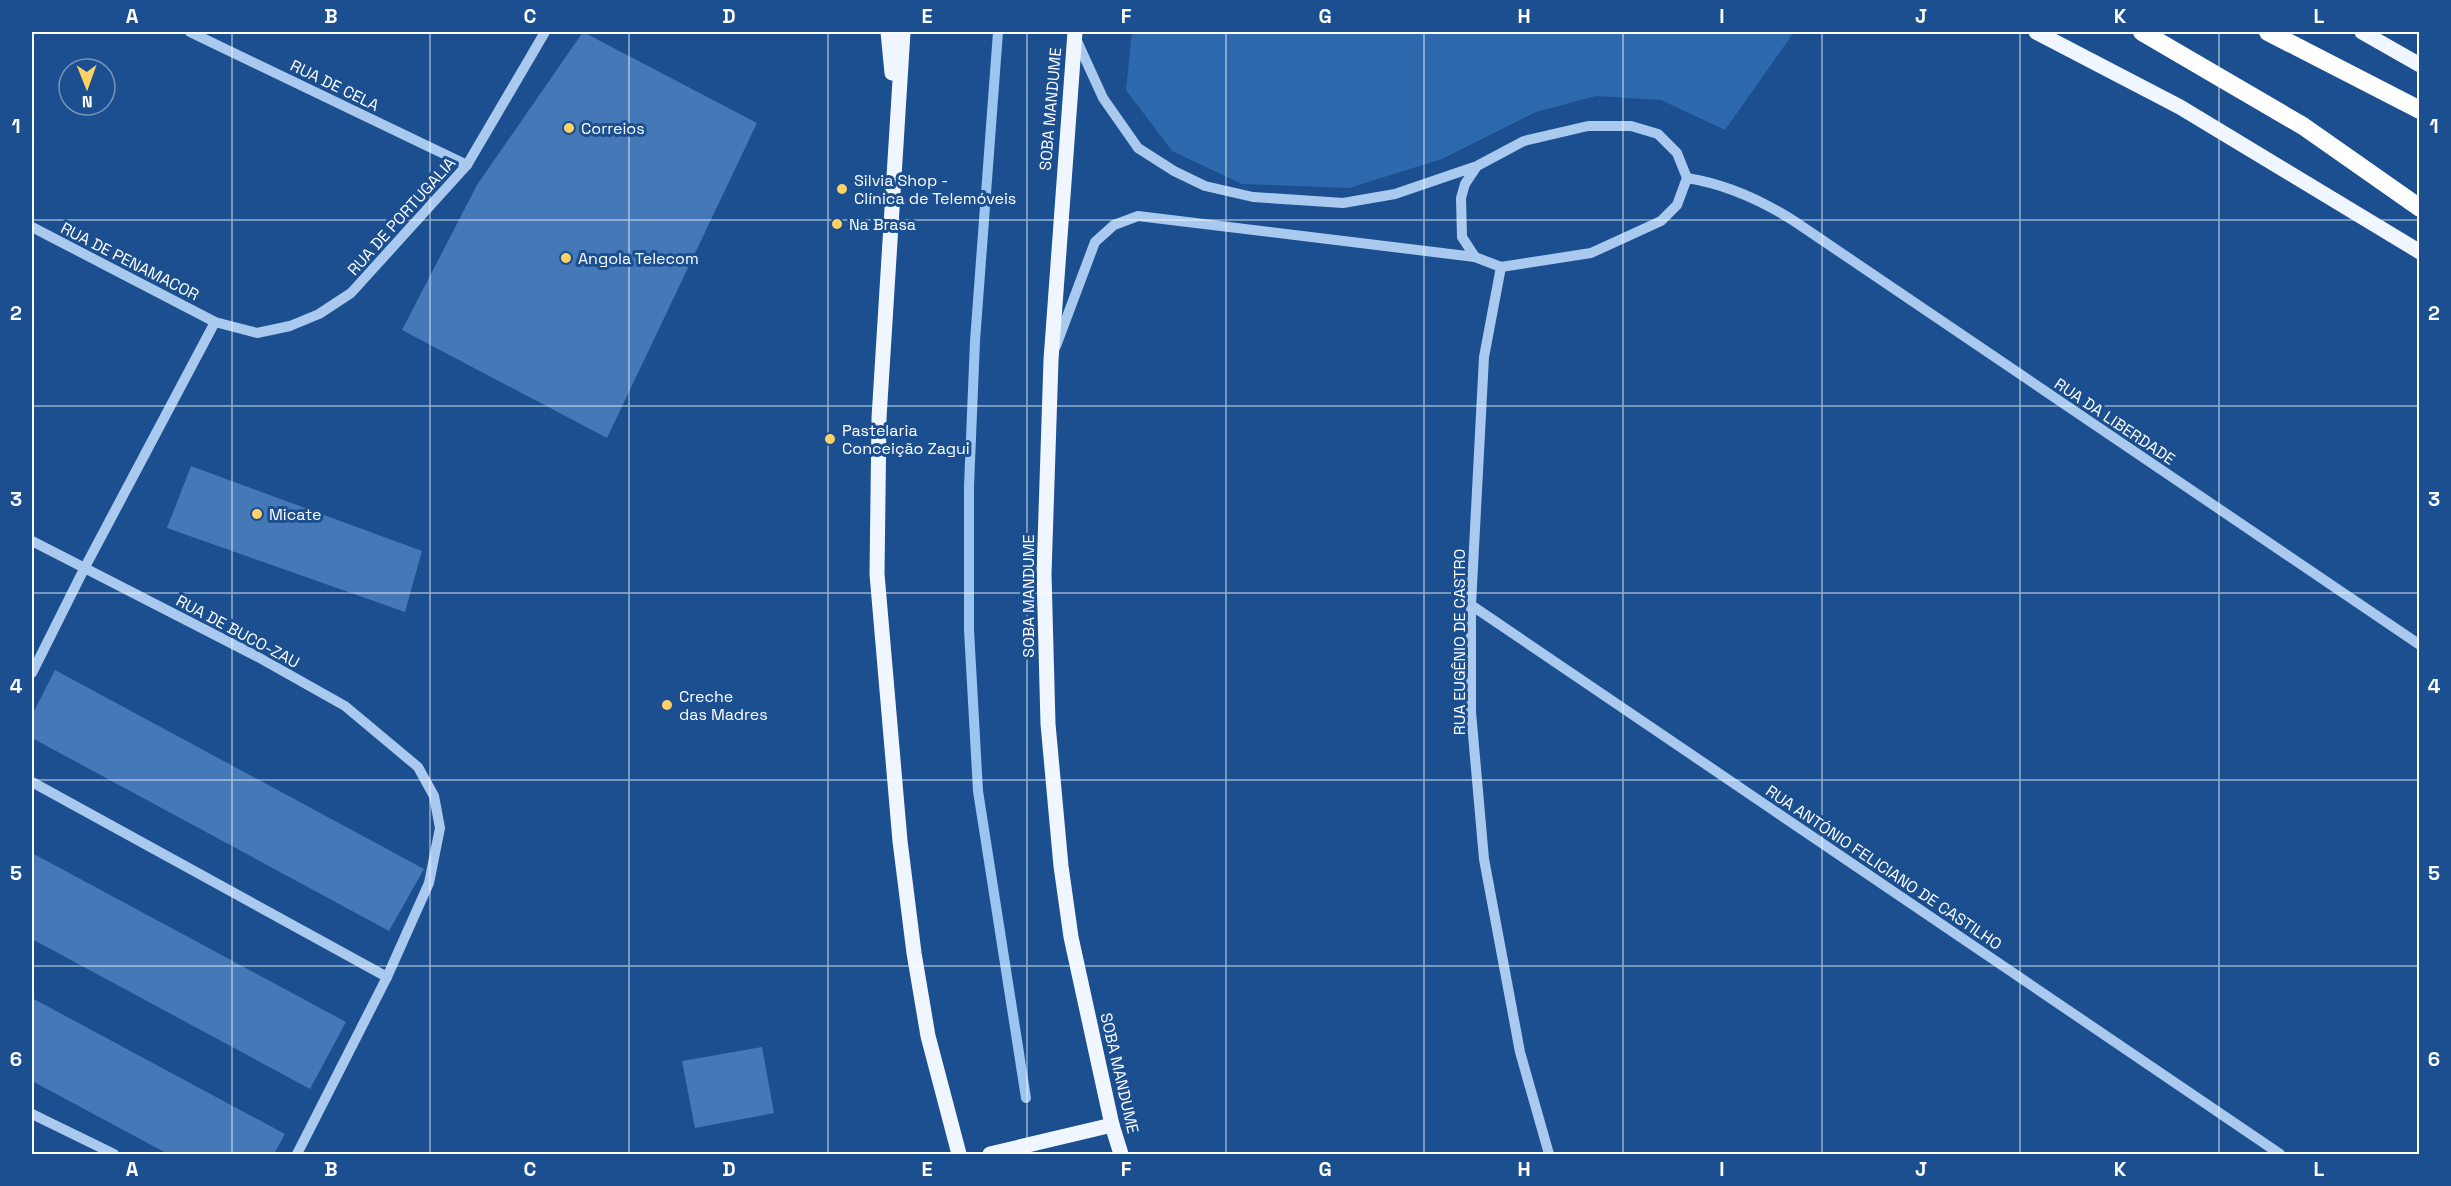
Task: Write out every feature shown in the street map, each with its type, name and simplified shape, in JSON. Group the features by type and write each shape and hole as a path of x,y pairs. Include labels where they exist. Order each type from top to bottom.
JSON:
{"highway":[{"path":"2142,32 2302,126 2420,208"},
{"path":"2268,32 2420,110"}],"main road":[{"path":"888,32 897,115"},
{"path":"903,32 879,418 877,574 900,841 914,953 928,1036 959,1155"},
{"path":"2036,32 2180,107 2420,252"},
{"path":"2362,32 2420,65"},
{"name":"SOBA MANDUME","path":"1076,33 1051,360 1044,574 1048,724 1061,866 1071,937 1112,1125 1121,1155"},
{"path":"996,1153 1112,1125"}],"street":[{"name":"RUA DE CELA","path":"190,32 467,165"},
{"name":"RUA DE PORTUGALIA","path":"215,322 257,333 290,326 327,309 351,293 467,165 545,32"},
{"path":"1051,360 1095,242 1114,225 1138,216 1475,257 1501,267 1591,253 1661,221 1677,205 1686,178 1677,153 1658,134 1631,126 1588,126 1524,141 1477,166 1395,194 1343,203 1253,197 1206,186 1174,171 1138,148 1103,98 1088,69 1076,33"},
{"path":"1475,257 1462,237 1460,219 1461,198 1465,183 1477,166"},
{"name":"RUA DA LIBERDADE","path":"1686,178 1704,181 1751,197 1794,221 2420,645"},
{"name":"RUA DE PENAMACOR","path":"32,227 215,322"},
{"name":"RUA EUGÊNIO DE CASTRO","path":"1501,267 1484,357 1472,605 1471,712 1484,859 1520,1052 1549,1155"},
{"path":"32,673 84,569 215,322"},
{"name":"RUA DE BUCO-ZAU","path":"32,542 258,657 345,706 418,767 434,796 440,828 429,883 387,977"},
{"name":"RUA ANTÓNIO FELICIANO DE CASTILHO","path":"1472,605 2280,1155"},
{"path":"32,782 387,977 297,1155"},
{"path":"32,1114 114,1155"}],"shaded area":[{"path":"1132,32 1794,32 1725,130 1661,100 1596,96 1536,112 1442,159 1349,188 1242,184 1172,151 1126,90"}],"building":[{"name":"Angola Telecom","path":"583,32 757,123 607,438 402,330 477,185"},
{"path":"191,466 422,551 405,612 167,528"},
{"path":"55,670 424,869 389,931 32,738 32,715"},
{"path":"32,853 346,1022 310,1089 32,939"},
{"path":"32,998 285,1134 274,1154 168,1154 32,1081"},
{"path":"762,1047 774,1113 695,1128 682,1061"}],"waterway":[{"path":"998,32 975,341 969,486 969,630 978,791 1026,1098"}],"place":[{"name":"Correios","path":"569,128"},
{"name":"Silvia Shop - Clínica de Telemóveis","path":"842,189"},
{"name":"Na Brasa","path":"837,224"},
{"name":"Angola Telecom","path":"566,258"},
{"name":"Pastelaria Conceição Zagui","path":"830,439"},
{"name":"Micate","path":"257,514"},
{"name":"Creche das Madres","path":"667,705"}]}
